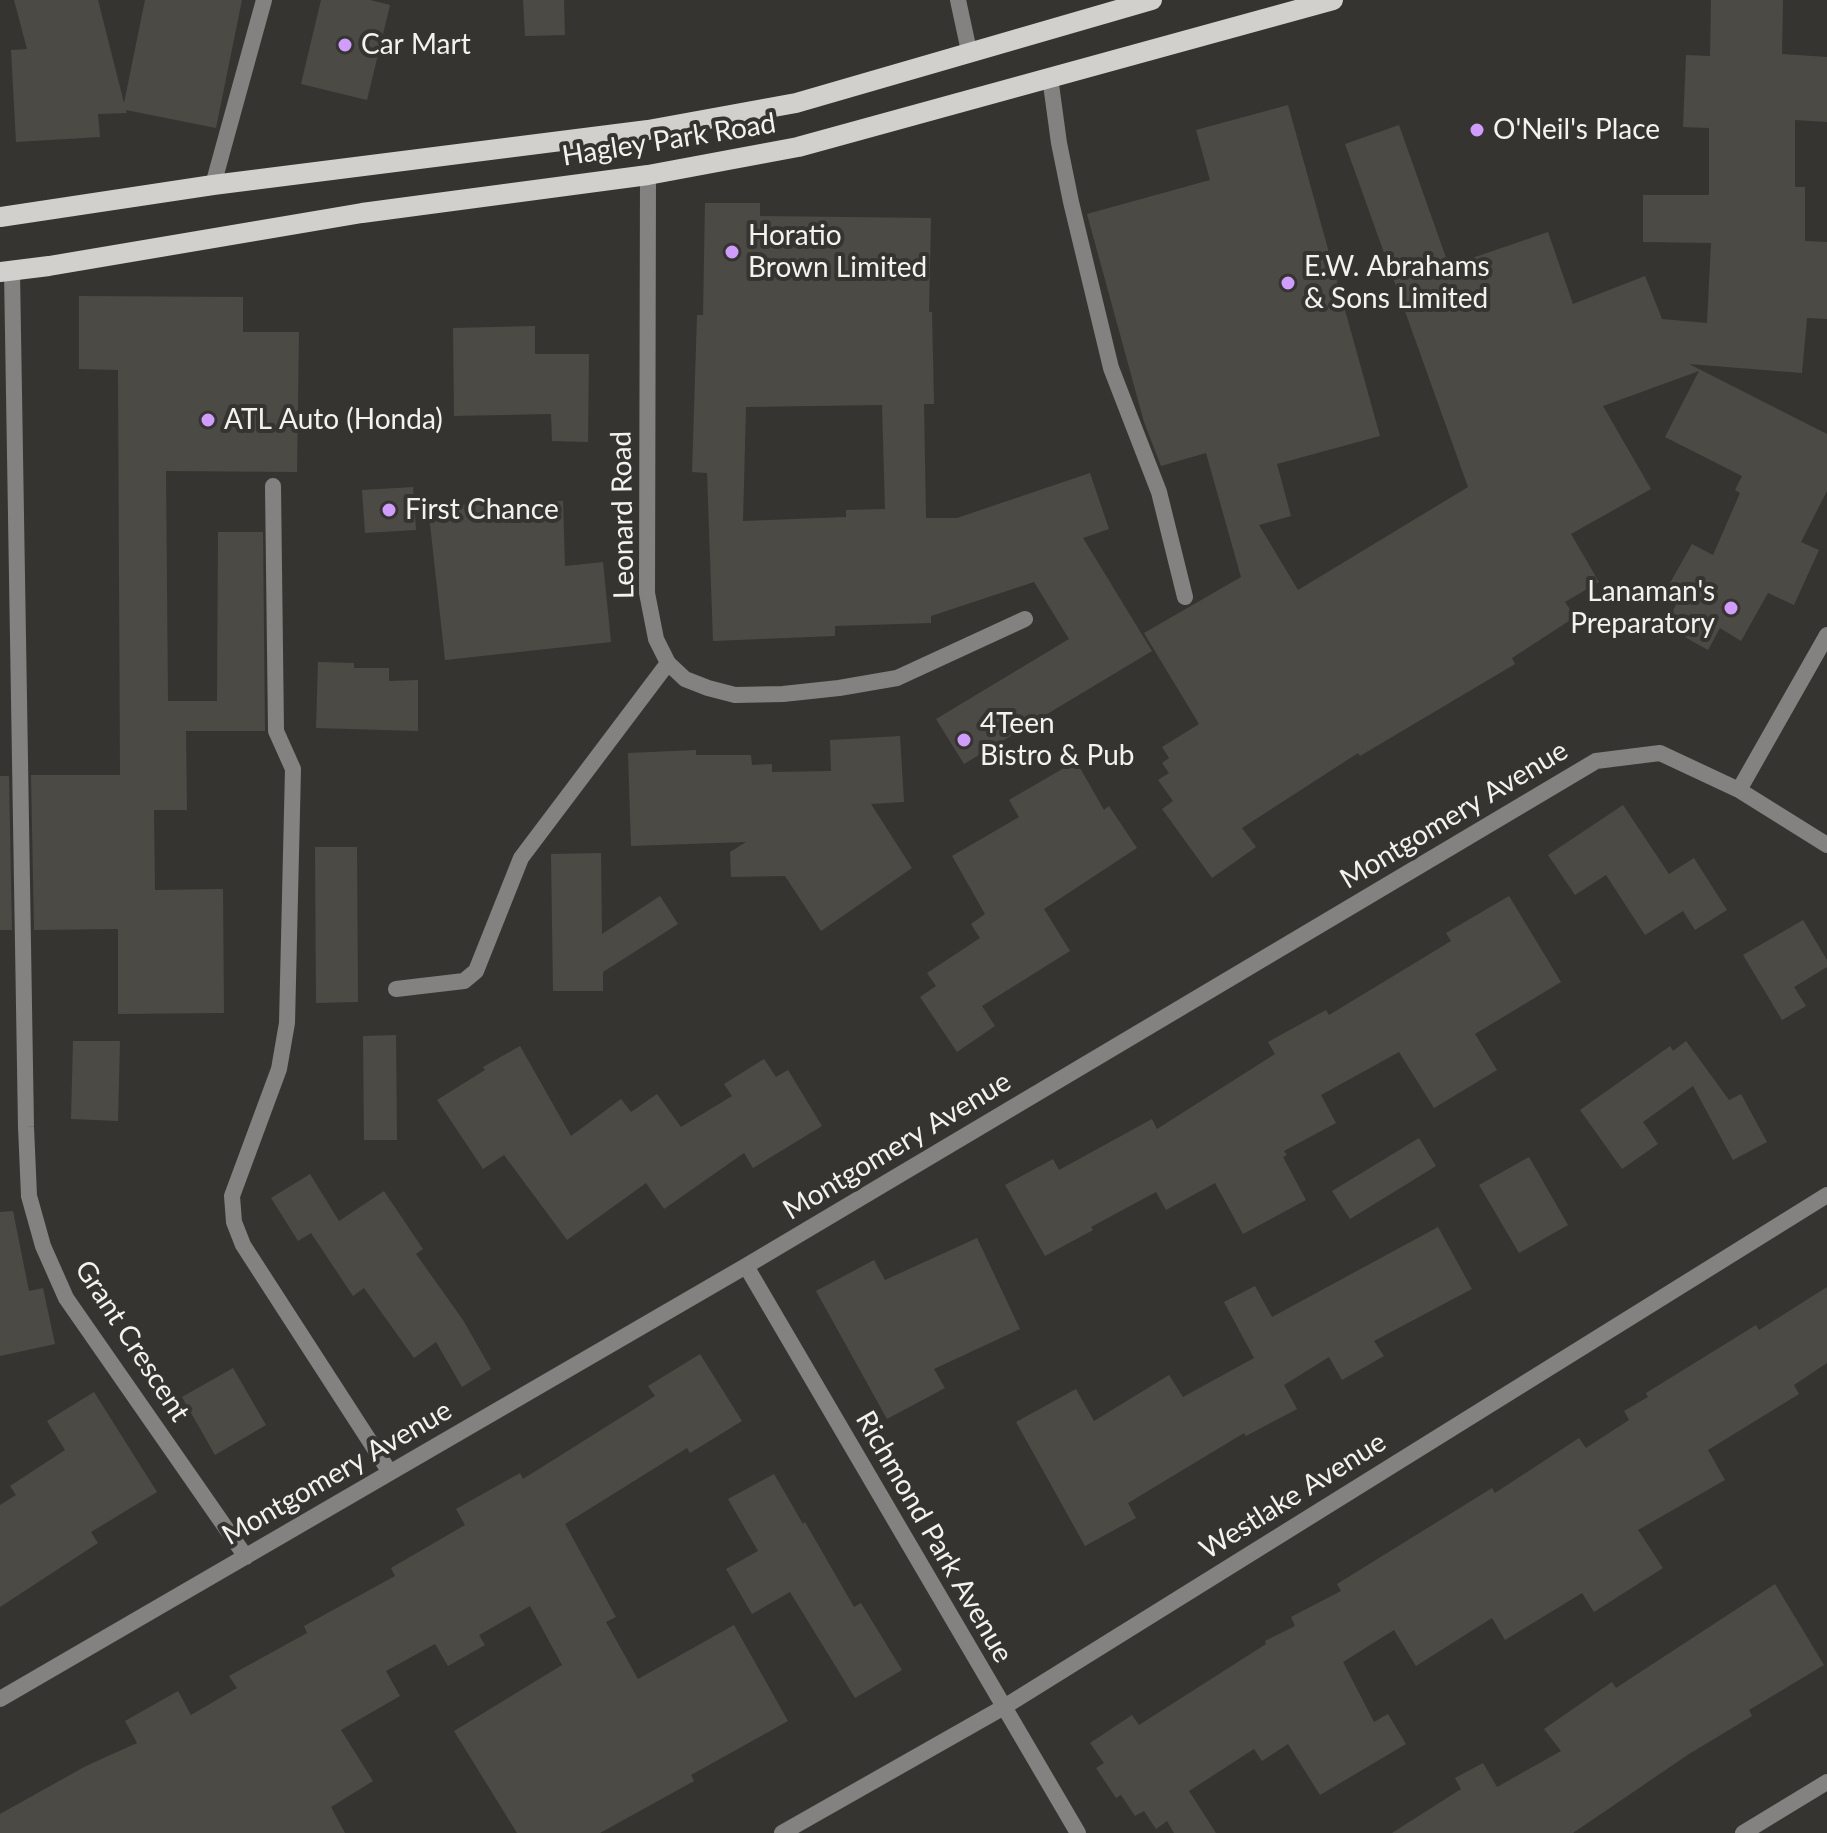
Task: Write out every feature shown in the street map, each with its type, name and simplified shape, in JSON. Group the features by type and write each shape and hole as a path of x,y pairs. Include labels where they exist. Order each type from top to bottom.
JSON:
{"main road":[{"name":"Hagley Park Road","path":"0,217 213,185 663,127 796,103 1152,0"},
{"name":"Hagley Park Road","path":"6,272 362,213 648,175 798,147 1333,0"}],"street":[{"path":"213,185 264,0"},
{"path":"958,0 969,51"},
{"path":"1050,77 1068,187 1111,368 1159,492 1185,597"},
{"name":"Leonard Road","path":"648,175 647,593 656,639 668,663"},
{"name":"Grant Crescent","path":"6,272 29,1196 43,1246 66,1298 246,1557"},
{"path":"273,486 276,731 293,769 287,1023 279,1069 232,1196 234,1222 243,1245 389,1471"},
{"path":"396,989 464,981 476,971 521,858 668,663 685,679 735,695 839,688 897,678 1025,619"},
{"path":"1739,790 1827,635"},
{"name":"Montgomery Avenue","path":"0,1699 746,1266 1596,761 1660,753 1739,790 1827,845"},
{"name":"Westlake Avenue","path":"782,1833 1004,1707 1827,1195"},
{"name":"Richmond Park Avenue","path":"746,1266 1078,1833"},
{"path":"1743,1833 1827,1782"}],"building":[{"path":"14,0 98,0 124,103 145,0 242,0 216,128 126,110 127,113 98,114 100,137 16,142 11,50 27,49"},
{"name":"Car Mart","path":"321,0 370,0 390,5 367,100 301,84"},
{"path":"523,0 564,0 565,35 525,36"},
{"path":"1711,0 1783,0 1782,54 1827,57 1827,122 1795,120 1795,187 1805,187 1805,241 1827,242 1827,319 1807,318 1802,373 1689,364 1827,434 1827,491 1801,542 1819,550 1794,605 1768,593 1741,641 1720,628 1708,650 1665,626 1676,605 1662,597 1692,544 1713,555 1740,493 1735,490 1742,476 1665,437 1699,371 1603,406 1651,489 1571,534 1599,582 1565,602 1575,617 1512,658 1515,664 1360,756 1358,753 1242,828 1256,847 1212,878 1162,809 1173,801 1158,780 1169,773 1162,763 1169,758 1162,747 1199,724 1144,633 1241,577 1206,453 1161,466 1144,422 1087,214 1210,180 1196,130 1288,105 1380,436 1277,464 1291,516 1259,525 1298,590 1468,487 1345,144 1399,125 1449,266 1548,232 1573,304 1645,276 1662,319 1707,323 1711,243 1643,242 1643,195 1709,195 1709,128 1683,127 1686,55 1710,56"},
{"path":"705,203 760,203 760,216 931,218 929,312 932,312 934,404 924,404 926,518 957,518 1090,473 1109,529 1083,538 1152,651 964,764 936,719 1069,639 1034,582 931,616 931,623 835,626 835,636 713,641 707,473 692,472 697,315 703,315","holes":["882,405 885,509 846,510 846,517 743,521 746,407"]},
{"path":"79,296 243,297 243,332 299,332 297,472 166,471 168,701 217,701 218,532 263,532 265,731 186,731 187,810 154,810 155,890 223,889 224,1013 118,1014 118,929 34,930 31,775 120,775 118,370 79,369"},
{"path":"535,326 535,354 589,354 588,442 552,441 551,414 454,416 453,328"},
{"name":"First Chance","path":"413,487 416,530 365,533 362,490"},
{"path":"563,501 565,566 603,562 611,642 445,660 428,506"},
{"path":"318,662 354,663 354,668 389,668 389,681 418,680 418,731 316,728"},
{"path":"900,736 904,802 871,804 912,868 821,931 785,876 731,877 730,852 746,842 631,846 628,753 696,750 696,755 751,755 752,765 772,764 772,772 831,771 830,740"},
{"path":"1076,761 1104,810 1109,806 1137,848 1044,909 1070,951 982,1006 995,1026 957,1052 920,997 936,986 927,973 980,938 971,924 985,914 952,856 1019,817 1009,800"},
{"path":"0,776 9,776 12,930 0,930"},
{"path":"1623,805 1669,874 1694,858 1727,910 1695,930 1683,911 1645,935 1606,875 1575,895 1548,855"},
{"path":"315,847 357,847 358,1002 316,1003"},
{"path":"601,853 602,934 660,896 678,924 603,972 603,991 553,991 551,854"},
{"path":"1509,896 1561,982 1475,1034 1497,1070 1434,1108 1399,1052 1321,1095 1336,1123 1284,1151 1287,1155 1283,1157 1306,1200 1243,1234 1215,1183 1166,1210 1156,1192 1045,1256 1005,1185 1053,1159 1059,1170 1152,1119 1157,1129 1275,1054 1268,1042 1326,1010 1329,1015 1451,941 1446,933"},
{"path":"1803,920 1827,960 1827,967 1794,987 1806,1006 1782,1020 1743,955"},
{"path":"396,1035 397,1140 364,1140 363,1036"},
{"path":"73,1041 120,1041 118,1121 71,1119"},
{"path":"1686,1041 1729,1100 1741,1094 1767,1142 1733,1160 1693,1086 1643,1122 1658,1144 1622,1169 1580,1110 1670,1046 1673,1051"},
{"path":"520,1046 571,1136 621,1099 631,1112 657,1094 681,1127 732,1096 724,1084 764,1059 776,1077 788,1070 822,1126 753,1168 744,1153 664,1209 646,1183 567,1240 504,1155 483,1169 437,1100 485,1070 483,1067"},
{"path":"1419,1138 1436,1166 1350,1219 1332,1191"},
{"path":"1529,1157 1568,1225 1519,1253 1479,1185"},
{"path":"310,1174 339,1221 384,1191 423,1249 416,1254 463,1320 491,1369 462,1387 436,1342 414,1358 364,1288 353,1296 311,1233 298,1241 271,1198"},
{"path":"13,1211 29,1291 43,1288 55,1344 0,1356 0,1212"},
{"path":"1438,1227 1472,1289 1374,1341 1384,1356 1342,1380 1329,1357 1284,1385 1297,1409 1246,1436 1244,1433 1128,1503 1136,1518 1085,1546 1016,1422 1076,1389 1094,1421 1169,1375 1183,1397 1254,1358 1224,1302 1255,1286 1272,1317"},
{"path":"977,1238 1020,1329 934,1369 945,1388 887,1419 816,1291 874,1260 885,1280"},
{"path":"1827,1287 1827,1363 1794,1385 1799,1394 1708,1450 1725,1480 1638,1530 1663,1568 1594,1612 1582,1593 1505,1640 1492,1618 1416,1666 1394,1630 1343,1662 1374,1722 1388,1714 1406,1744 1320,1795 1288,1744 1262,1761 1254,1749 1189,1791 1216,1833 1174,1833 1167,1821 1156,1829 1144,1811 1135,1816 1121,1795 1116,1798 1096,1768 1104,1763 1090,1743 1132,1715 1139,1725 1266,1644 1265,1641 1295,1626 1291,1617 1341,1591 1337,1584 1492,1488 1495,1493 1579,1438 1586,1448 1629,1420 1624,1411 1648,1397 1646,1393 1756,1325 1759,1330"},
{"path":"700,1354 742,1421 690,1453 687,1448 565,1524 616,1617 606,1622 638,1679 734,1625 788,1721 691,1775 694,1781 600,1833 517,1833 454,1731 562,1665 530,1606 479,1635 485,1645 448,1666 435,1644 386,1671 400,1696 341,1730 373,1781 331,1807 345,1833 0,1833 0,1814 86,1766 137,1743 125,1721 178,1691 191,1715 237,1688 229,1676 307,1633 304,1626 395,1576 391,1568 465,1525 456,1509 520,1473 523,1479 655,1396 648,1386"},
{"path":"233,1368 266,1425 215,1455 182,1397"},
{"path":"94,1392 157,1492 91,1532 98,1543 0,1607 0,1505 16,1495 10,1486 65,1450 47,1421"},
{"path":"774,1474 854,1607 861,1603 902,1670 855,1698 790,1592 752,1614 726,1569 758,1551 728,1499"},
{"path":"1775,1584 1824,1665 1749,1710 1752,1716 1689,1754 1573,1833 1392,1833 1461,1789 1455,1778 1483,1763 1497,1787 1561,1751 1544,1729 1612,1682 1616,1688"}],"place":[{"name":"Car Mart","path":"345,45"},
{"name":"O'Neil's Place","path":"1477,130"},
{"name":"Horatio Brown Limited","path":"732,252"},
{"name":"E.W. Abrahams & Sons Limited","path":"1288,283"},
{"name":"ATL Auto (Honda)","path":"208,420"},
{"name":"First Chance","path":"389,510"},
{"name":"Lanaman's Preparatory","path":"1731,608"},
{"name":"4Teen Bistro & Pub","path":"964,740"}]}
